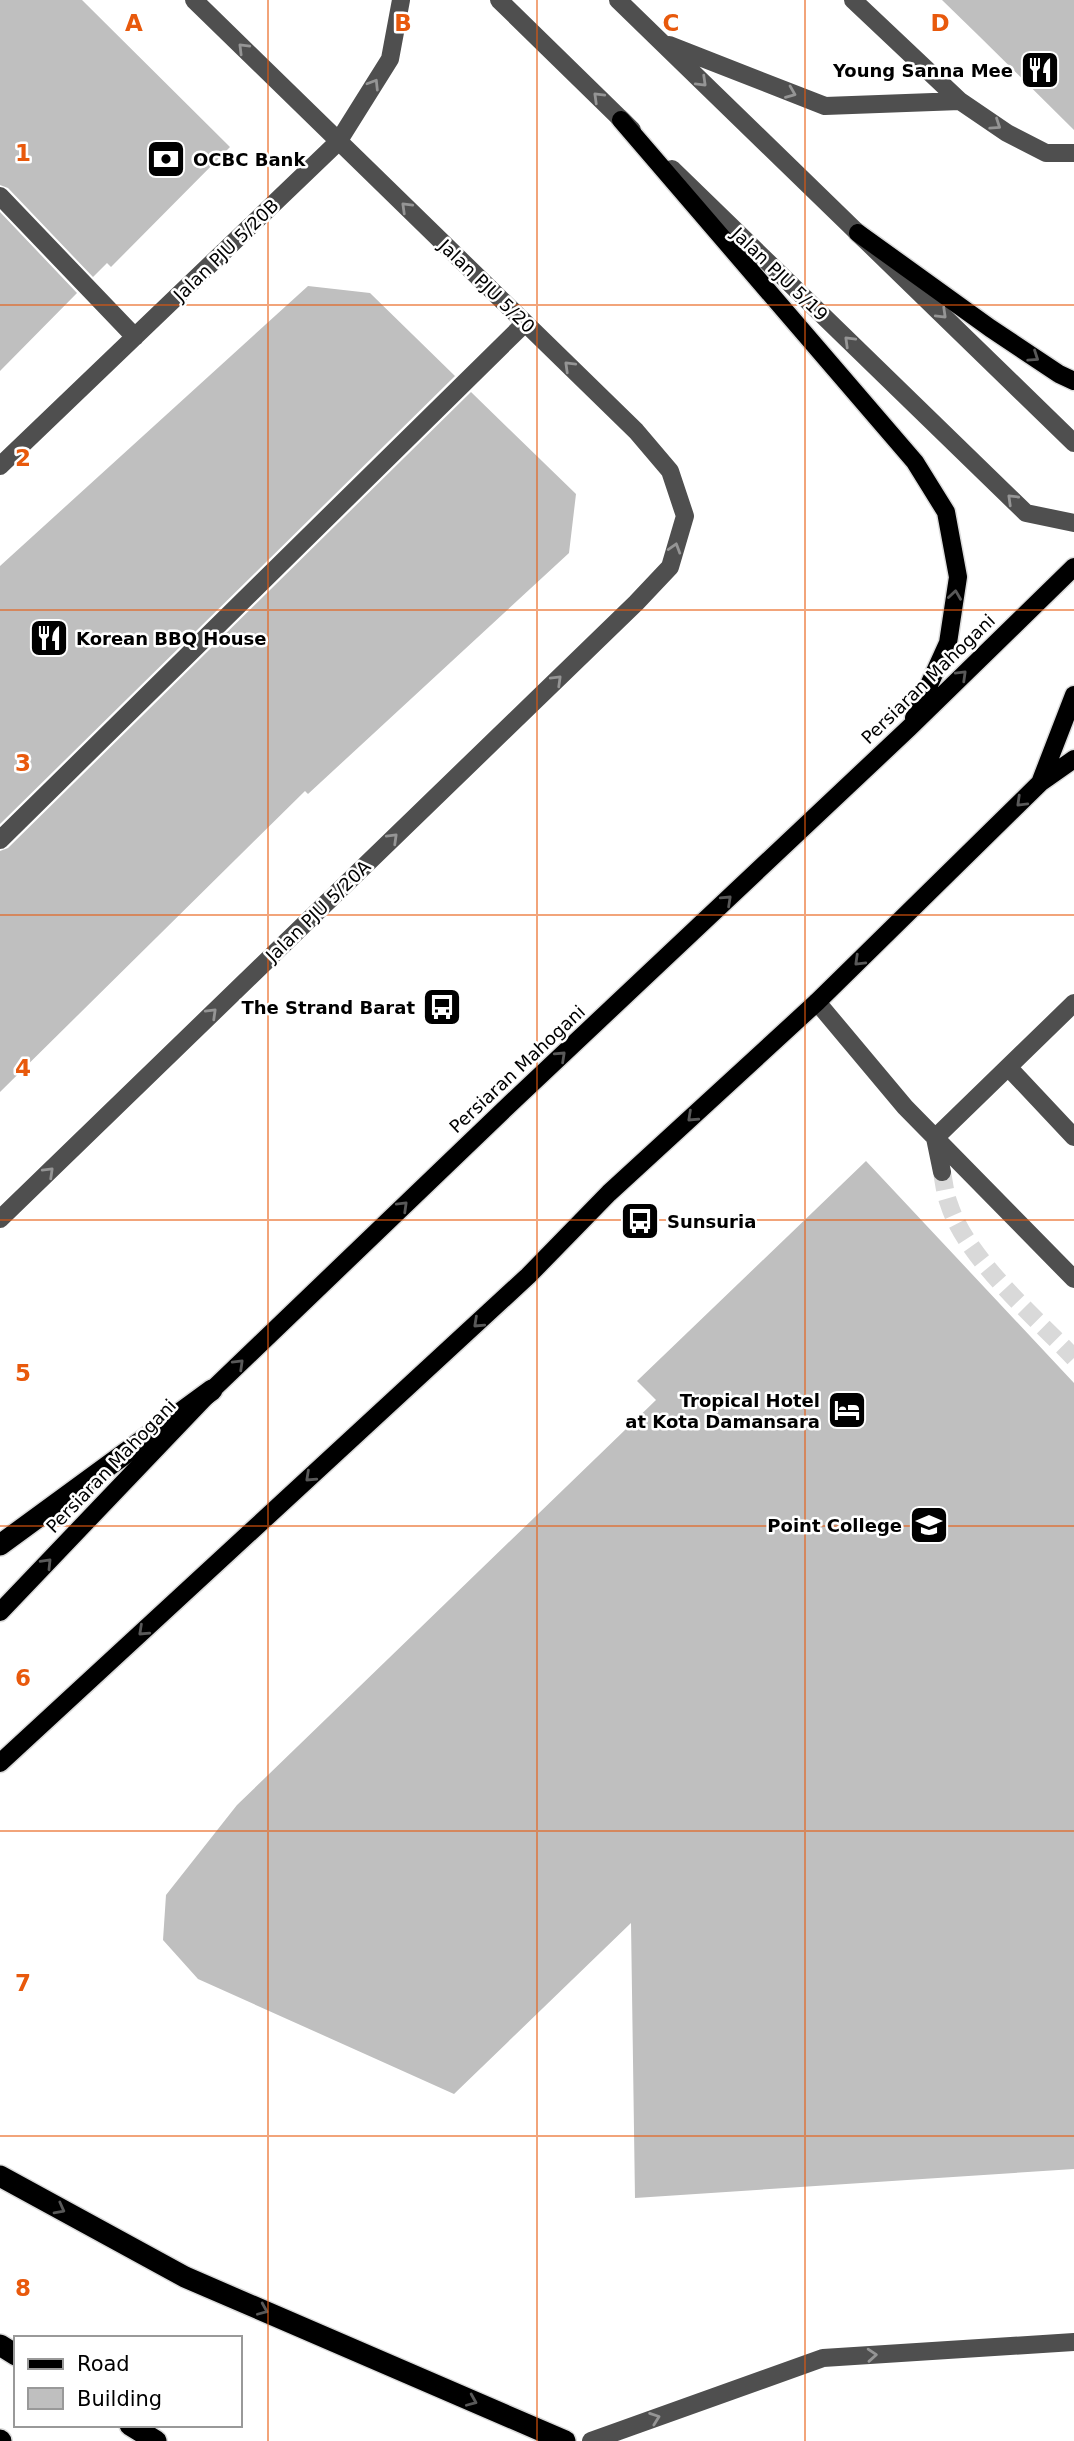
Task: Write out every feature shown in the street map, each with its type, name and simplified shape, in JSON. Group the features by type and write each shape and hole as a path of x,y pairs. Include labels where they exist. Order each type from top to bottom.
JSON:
{"highway":[{"path":"0,1545 212,1390"},
{"path":"0,2176 185,2277 565,2441"},
{"path":"133,2427 156,2441"}],"main road":[{"path":"621,120 915,461 946,512 958,577 948,643 909,728"},
{"path":"858,233 1002,336 1074,381"},
{"name":"Persiaran Mahogani","path":"0,1612 212,1390 511,1103 909,728 1074,567"},
{"path":"1040,783 1074,695"},
{"path":"0,1763 528,1276 609,1193 817,1002 1040,783 1074,759"}],"street":[{"name":"Jalan PJU 5/20","path":"194,0 636,431 670,471 685,516 670,567 636,603"},
{"name":"Jalan PJU 5/20B","path":"0,466 338,142 390,59 401,0"},
{"name":"Jalan PJU 5/19","path":"499,0 1026,513 1074,523"},
{"path":"618,0 1074,443"},
{"path":"853,0 960,101 1007,133 1046,153 1074,153"},
{"path":"660,41 825,106 960,101"},
{"path":"0,196 135,337"},
{"path":"0,840 525,323"},
{"name":"Jalan PJU 5/20A","path":"0,1219 636,603"},
{"path":"817,1002 905,1107 1074,1279"},
{"path":"935,1138 1074,1003"},
{"path":"1008,1067 1074,1137"},
{"path":"935,1138 942,1172"},
{"path":"591,2441 823,2358 1074,2342"}],"building":[{"path":"0,0 82,0 230,147 111,267 107,263 93,277 8,188 0,185"},
{"path":"942,0 1074,0 1074,130 979,36"},
{"path":"0,212 77,293 0,371"},
{"path":"308,286 370,293 455,376 0,824 0,566"},
{"path":"471,392 576,494 569,553 308,794 305,791 0,1092 0,851 8,848"},
{"path":"866,1161 1074,1383 1074,2169 635,2198 631,1923 454,2094 198,1979 163,1940 166,1895 237,1805 656,1400 637,1381"}],"tunnel":[{"path":"942,1172 949,1204 970,1245 1003,1286 1074,1358"}],"place":[{"name":"Young Sanna Mee","path":"1040,70"},
{"name":"OCBC Bank","path":"166,159"},
{"name":"Korean BBQ House","path":"49,638"},
{"name":"The Strand Barat","path":"442,1007"},
{"name":"Sunsuria","path":"640,1221"},
{"name":"Tropical Hotel at Kota Damansara","path":"847,1410"},
{"name":"Point College","path":"929,1525"}]}
